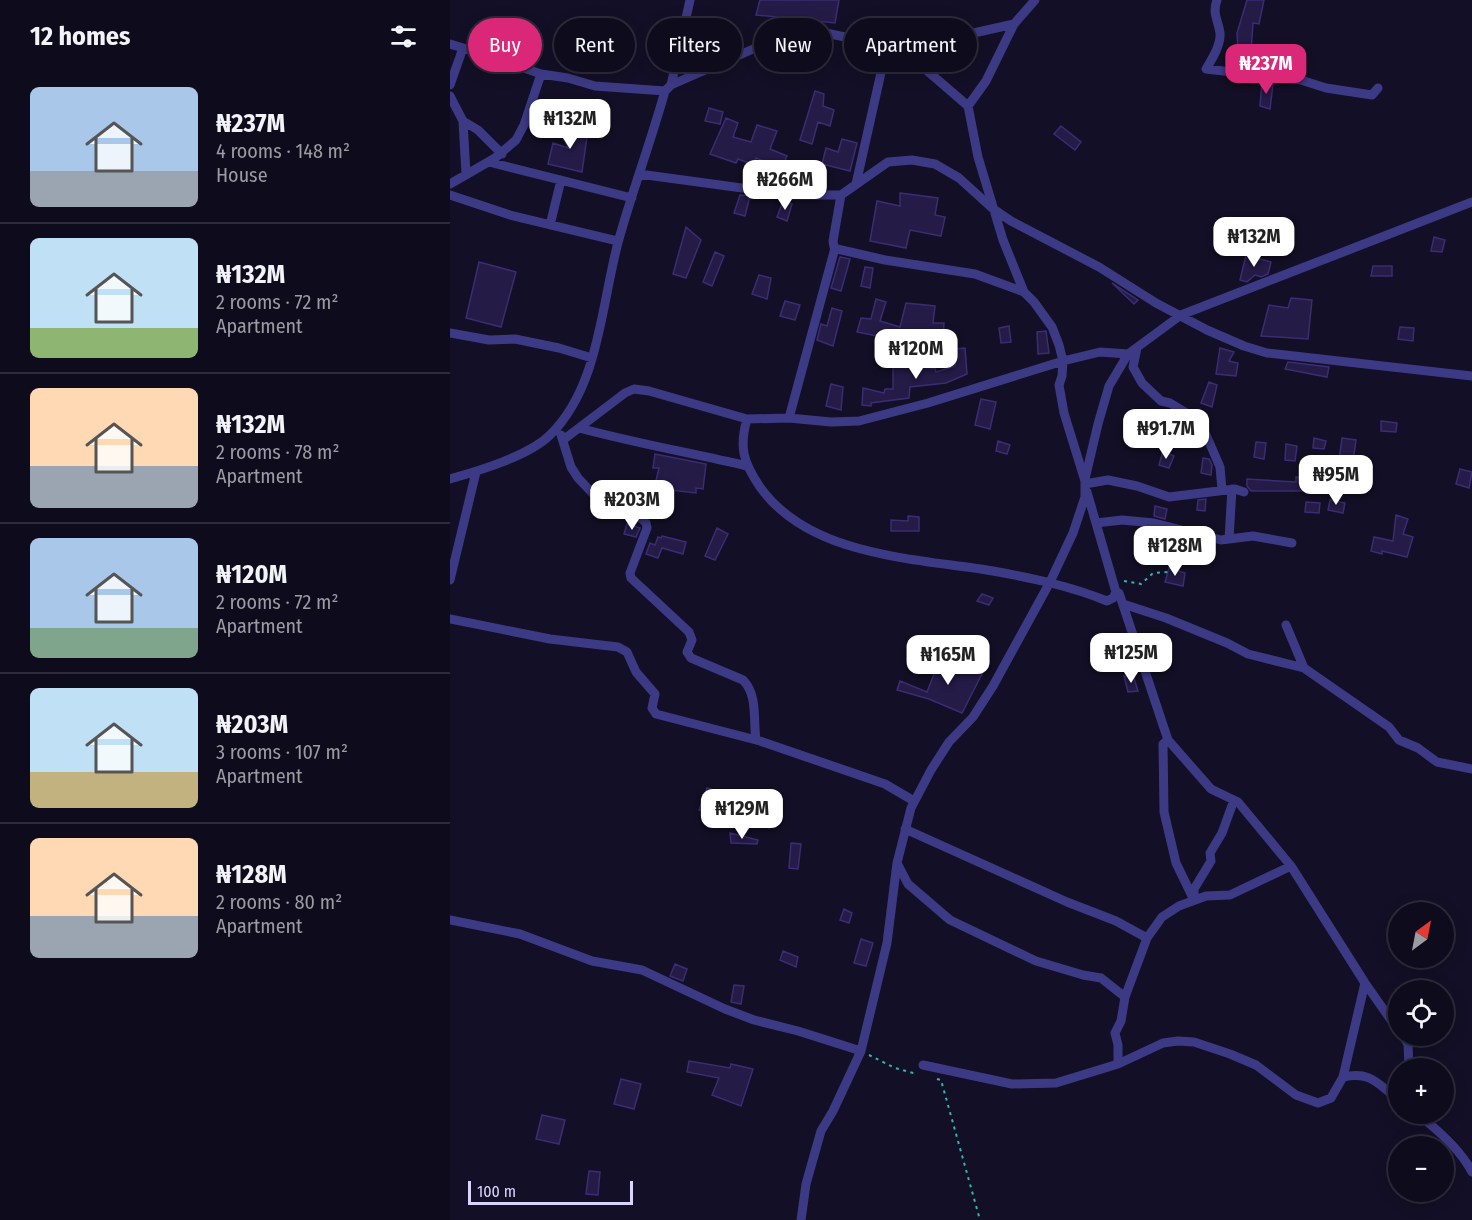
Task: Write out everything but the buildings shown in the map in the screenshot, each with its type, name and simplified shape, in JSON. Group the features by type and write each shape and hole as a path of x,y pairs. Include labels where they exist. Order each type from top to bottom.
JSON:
{"street":[{"path":"450,480 476,472 535,447 557,427 569,411 592,358 618,241 668,88 690,0"},
{"path":"968,106 986,81 1014,24 1035,0"},
{"path":"1216,0 1214,9 1220,36 1217,48 1206,69 1301,80 1326,88 1372,95 1378,88"},
{"path":"977,32 1014,24"},
{"path":"450,44 540,74 568,78 595,86 668,88 760,46 796,33 826,33 844,37"},
{"path":"450,85 463,48"},
{"path":"856,184 880,72"},
{"path":"929,72 968,106 978,157 992,208 1024,292 1052,327 1063,361 1059,385 1085,485 1116,592 1119,593 1123,604 1168,740 1211,789 1238,802 1291,866 1388,1016"},
{"path":"450,184 502,154 516,140 524,125 540,74"},
{"path":"450,96 463,121 466,174"},
{"path":"450,116 458,109"},
{"path":"463,121 478,130 502,154"},
{"path":"639,174 794,195 841,195 888,162 924,161 935,164 959,178 992,208 1011,221 1099,267 1156,303 1207,330 1267,353 1472,376"},
{"path":"489,162 632,198"},
{"path":"550,225 561,180"},
{"path":"450,195 510,215 618,241"},
{"path":"789,418 835,248 833,240 841,195"},
{"path":"801,1220 806,1184 821,1131 861,1051 887,944 897,863 914,801 949,742 985,701 1050,582 1073,533 1098,423 1109,386 1128,354 1181,315 1472,202"},
{"path":"835,248 842,252 885,260 975,274 1024,292"},
{"path":"450,333 489,340 515,339 559,348 592,358"},
{"path":"1137,348 1133,367 1142,383 1161,400 1200,421 1220,467 1227,490 1229,539"},
{"path":"563,440 625,393 634,389 747,418 859,421 928,403 1063,361 1100,352 1128,354"},
{"path":"747,418 742,443 747,466 768,498 786,514 826,539 904,559 1050,582 1107,601 1113,598 1116,592"},
{"path":"557,427 571,467 592,494 646,523 647,528 630,575 689,632 692,640 687,652 691,658 743,680 748,685 754,704 756,740"},
{"path":"579,428 636,444 676,450 747,466"},
{"path":"450,580 476,472"},
{"path":"1085,485 1108,480 1137,486 1169,497 1227,490 1244,492"},
{"path":"1096,523 1122,520 1154,523 1221,540 1253,536 1292,543"},
{"path":"1123,604 1166,618 1248,654 1304,668 1389,727 1399,740 1418,748 1437,762 1472,769"},
{"path":"450,619 550,639 618,646 627,652 636,672 655,694 652,708 656,714 756,740 869,778 885,784 914,801"},
{"path":"1286,625 1304,668"},
{"path":"1168,740 1163,744 1164,812 1176,863 1194,900"},
{"path":"1194,900 1194,889 1210,861 1210,853 1222,833 1234,800"},
{"path":"905,829 1067,902 1116,921 1147,938"},
{"path":"897,863 908,884 950,920 1036,961 1101,978 1125,997"},
{"path":"1118,1064 1118,1045 1115,1033 1121,1021 1125,997 1147,938 1162,917 1206,896 1230,895 1291,866"},
{"path":"450,920 520,934 592,961 642,970 754,1020 861,1051"},
{"path":"923,1065 1012,1084 1056,1083 1118,1064 1164,1043 1194,1042 1256,1065 1296,1095 1317,1103 1331,1098 1344,1074 1365,983"},
{"path":"1344,1074 1358,1074 1378,1081 1388,1090"},
{"path":"1431,1124 1467,1162 1472,1172"}],"path":[{"path":"1112,579 1141,584 1153,573 1168,572"},
{"path":"861,1051 895,1068 918,1074"},
{"path":"929,1077 941,1080 980,1220"}]}
